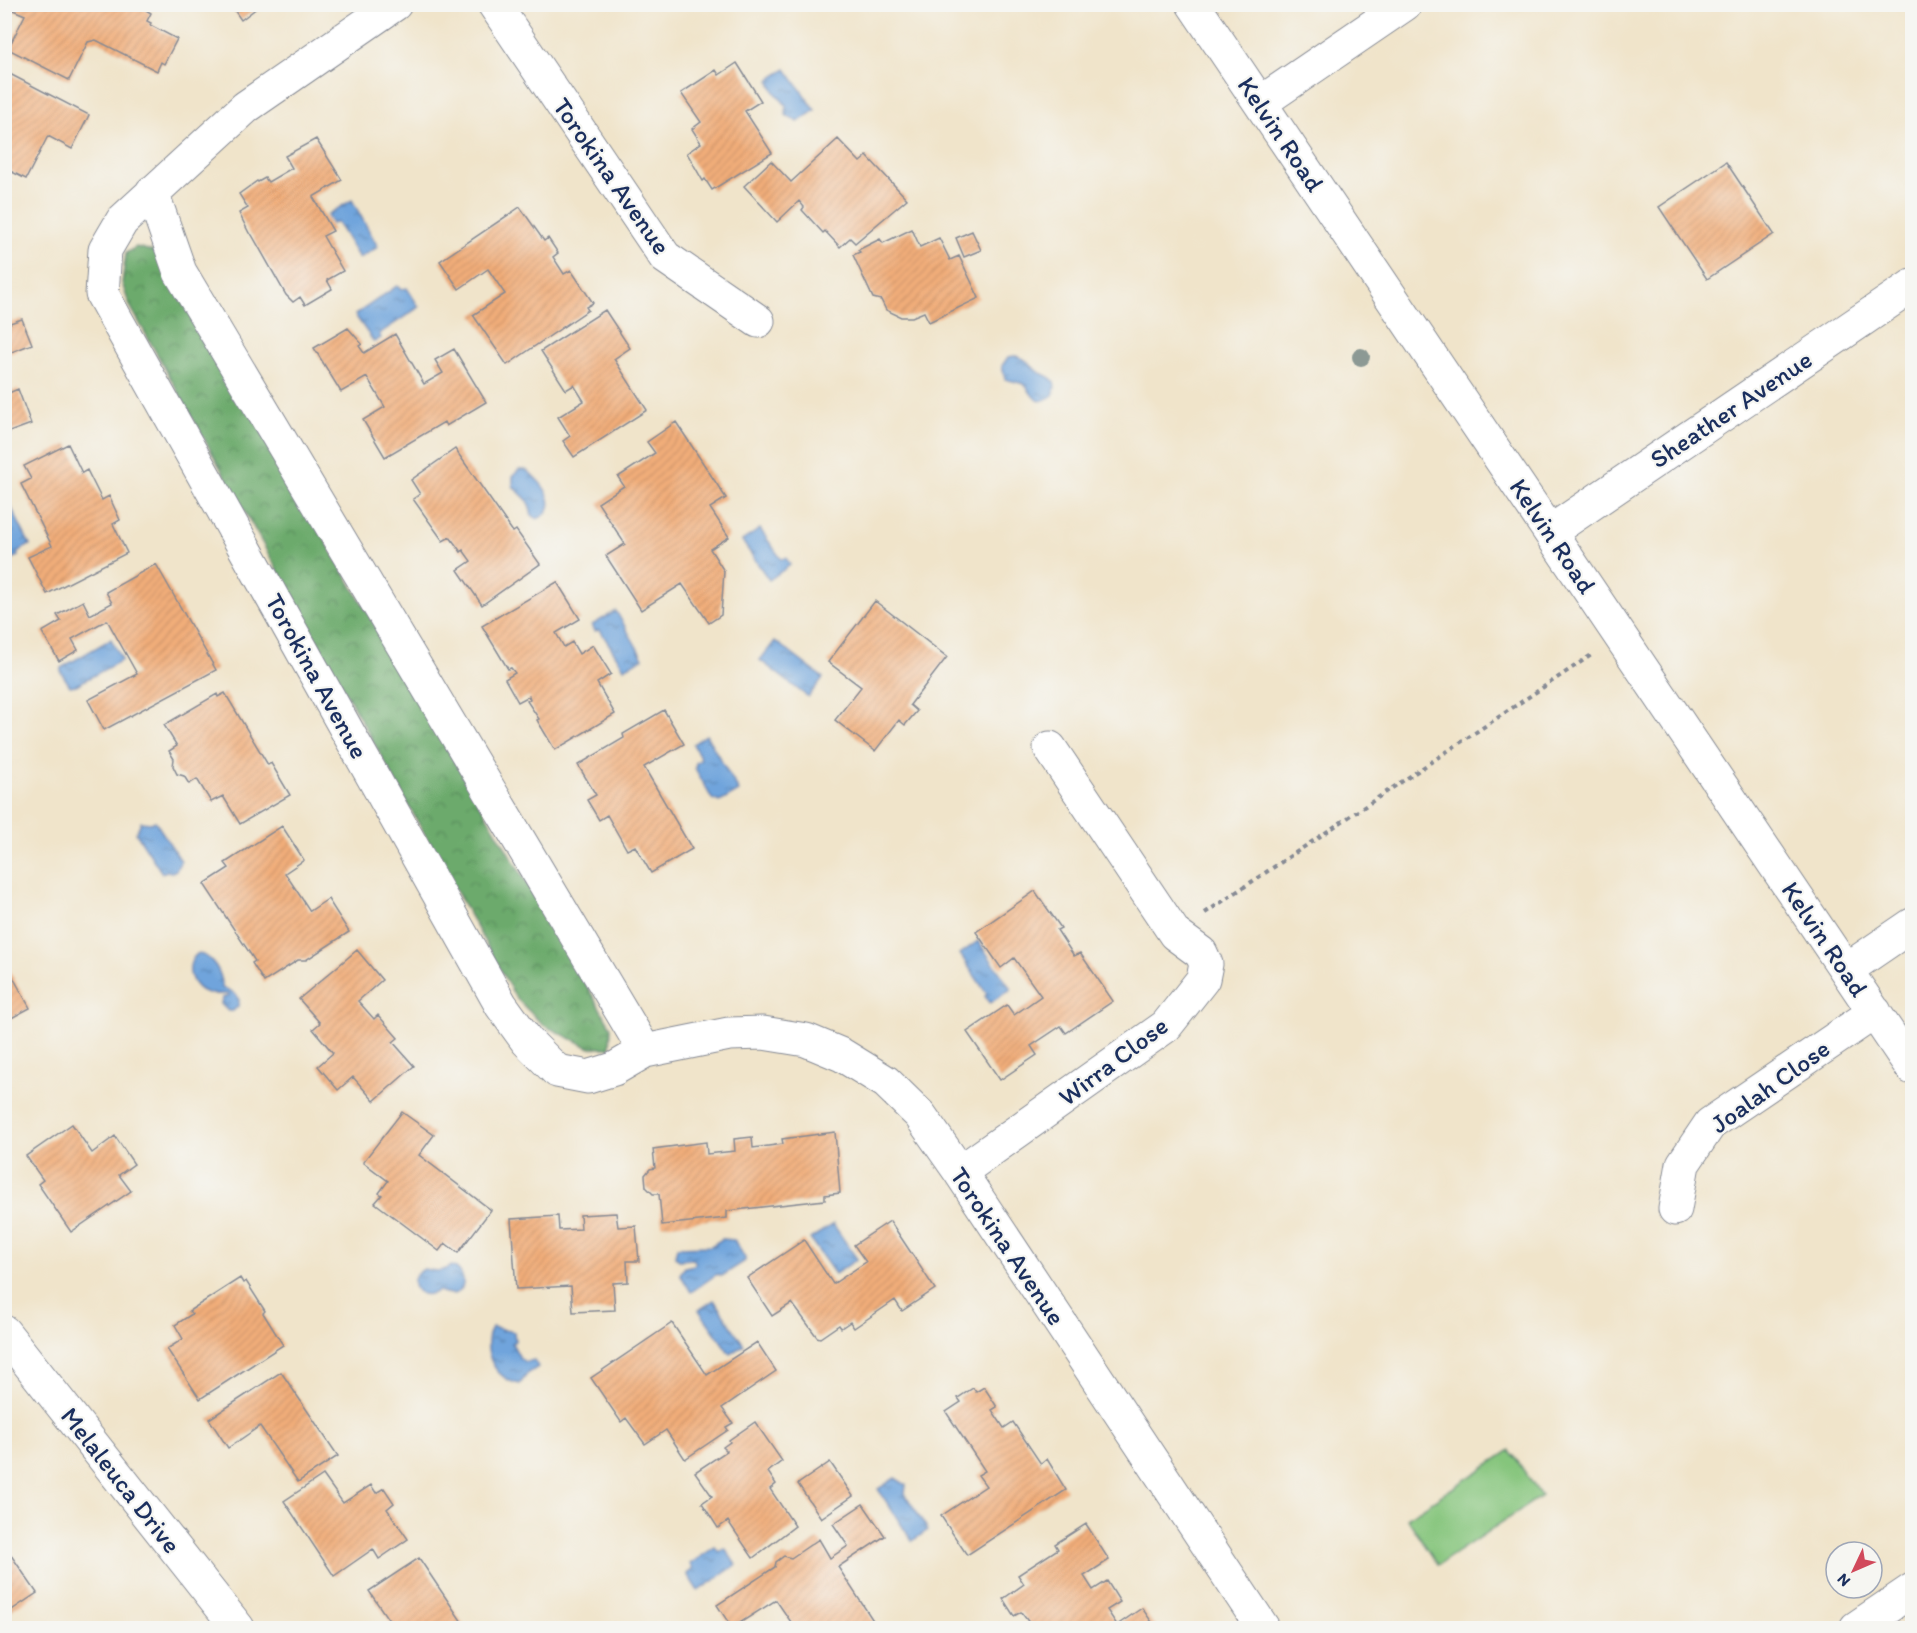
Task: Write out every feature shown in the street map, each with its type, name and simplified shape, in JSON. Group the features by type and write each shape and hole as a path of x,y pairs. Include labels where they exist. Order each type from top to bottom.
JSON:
{"street":[{"name":"Torokina Avenue","path":"395,4 246,107 122,221 105,250 102,294 501,1005 527,1041 557,1071 588,1077 614,1069 645,1051 729,1034 763,1033 806,1040 842,1055 886,1082 920,1115 960,1172 1263,1629"},
{"name":"Torokina Avenue","path":"494,4 665,257 758,321"},
{"name":"Kelvin Road","path":"1193,4 1912,1068"},
{"path":"1260,103 1406,4"},
{"path":"152,192 180,273 645,1051"},
{"name":"Sheather Avenue","path":"1550,532 1912,286"},
{"name":"Wirra Close","path":"960,1172 1166,1026 1203,979 1206,964 1201,953 1175,934 1050,748"},
{"path":"1846,970 1912,925"},
{"name":"Joalah Close","path":"1675,1209 1683,1164 1710,1124 1875,1012"},
{"name":"Melaleuca Drive","path":"4,1332 238,1629"},
{"path":"1856,1629 1912,1590"}],"path":[{"path":"1175,934 1621,636"}],"green space":[{"path":"136,247 156,252 611,1027 610,1048 590,1048 543,1025 516,998 129,304 122,283 126,253"},
{"path":"1510,1450 1541,1496 1438,1565 1407,1518"}],"water":[{"path":"786,69 815,110 798,122 786,115 786,105 769,80"},
{"path":"352,200 378,247 359,258 337,222 332,224 327,215"},
{"path":"397,286 402,289 407,288 419,307 379,334 381,338 374,342 355,315"},
{"path":"1015,356 1024,359 1036,370 1051,378 1055,384 1053,395 1042,401 1038,400 1024,384 1005,379 1002,366 1008,357"},
{"path":"519,470 526,470 548,494 549,508 537,519 532,515 528,501 513,486 513,476"},
{"path":"5,495 30,545 17,552 18,556 11,559 5,546"},
{"path":"760,529 781,559 786,558 790,565 769,580 742,541"},
{"path":"616,611 643,658 624,668 600,630 595,631 592,625"},
{"path":"111,639 122,660 70,686 61,668"},
{"path":"775,641 823,678 808,697 760,660"},
{"path":"706,735 739,791 720,802 712,799 695,768 696,763 701,759 693,744"},
{"path":"155,821 181,861 176,870 172,872 162,873 136,833 141,822"},
{"path":"978,941 1011,989 990,1003 985,996 987,994 960,954"},
{"path":"197,954 212,961 221,977 222,988 236,995 239,1000 238,1006 233,1011 228,1011 221,1004 222,998 229,994 202,991 193,982 190,965"},
{"path":"833,1224 857,1259 835,1274 810,1239"},
{"path":"722,1239 734,1240 745,1261 722,1276 717,1274 691,1292 680,1274 685,1267 694,1265 696,1262 693,1259 679,1260 675,1256 677,1247 711,1246"},
{"path":"451,1266 459,1271 463,1280 461,1289 457,1292 450,1294 438,1291 432,1294 422,1294 415,1289 416,1274 424,1269 441,1271"},
{"path":"714,1300 744,1345 730,1354 699,1310"},
{"path":"492,1327 502,1329 501,1331 514,1332 515,1341 512,1343 520,1358 525,1362 534,1360 538,1367 527,1374 520,1384 503,1377 492,1363 488,1345"},
{"path":"895,1478 906,1485 905,1494 928,1530 912,1541 878,1489"},
{"path":"715,1547 719,1552 725,1548 736,1565 698,1591 687,1574 693,1569 690,1564"}],"building":[{"path":"16,4 136,4 151,13 147,21 151,23 150,25 177,39 164,64 161,62 157,71 96,40 88,42 69,80 8,49 25,15 13,10"},
{"path":"230,4 262,4 241,20"},
{"path":"737,63 761,101 745,111 772,153 712,190 705,179 703,181 687,153 701,143 692,129 701,122 681,93 716,70 719,75"},
{"path":"4,71 89,115 72,149 48,136 26,179 4,168"},
{"path":"316,139 342,180 313,197 333,231 323,236 343,271 327,280 332,289 305,305 300,297 293,302 286,295 249,233 239,213 248,208 239,194 257,181 265,178 268,182 292,168 285,156"},
{"path":"838,139 860,162 867,156 907,199 855,243 850,238 840,247 825,231 823,233 802,210 804,207 799,201 777,222 744,186 771,161 791,182"},
{"path":"1726,162 1774,234 1707,279 1659,207"},
{"path":"520,207 544,241 548,238 558,253 553,257 564,274 571,270 593,303 586,307 588,310 507,365 473,315 505,294 488,269 459,289 440,261"},
{"path":"912,229 920,247 939,238 950,260 959,256 979,298 929,322 924,312 912,317 901,317 886,310 881,300 873,298 853,255 880,239 883,243"},
{"path":"972,231 981,250 964,257 956,238"},
{"path":"605,310 630,348 614,359 647,410 574,457 563,441 570,436 558,417 584,401 574,385 566,390 541,351"},
{"path":"22,319 32,344 4,355 4,325"},
{"path":"348,328 362,344 359,346 364,353 395,334 424,384 443,373 435,360 454,349 486,402 446,426 444,422 385,457 363,420 385,407 367,377 341,392 314,348"},
{"path":"18,389 31,424 4,434 4,395"},
{"path":"676,422 726,498 710,508 729,537 710,549 724,571 721,615 709,623 682,584 641,610 606,556 625,544 598,503 624,486 618,477 655,453 647,442"},
{"path":"68,444 82,473 87,470 102,500 109,496 120,520 113,524 127,553 47,594 28,557 52,546 21,484 31,479 24,466"},
{"path":"455,449 513,532 516,530 540,564 482,605 458,570 471,561 450,537 443,541 413,499 420,494 411,480"},
{"path":"156,564 216,670 104,730 88,700 137,674 107,620 72,639 78,650 59,661 42,632 61,621 57,615 83,601 90,615 112,603 106,592"},
{"path":"557,582 580,619 556,633 564,647 572,642 579,654 593,645 611,674 597,683 615,714 555,750 527,701 530,699 529,696 518,702 505,679 515,673 511,668 508,669 482,626"},
{"path":"875,601 947,657 910,705 917,711 905,725 899,720 875,751 835,720 861,687 828,662"},
{"path":"225,693 268,765 271,763 290,795 240,824 223,796 211,802 197,779 189,784 184,776 177,774 173,766 174,759 169,751 177,746 164,725 217,694 218,697"},
{"path":"664,710 684,744 644,767 692,849 651,873 635,846 627,850 607,815 599,820 587,800 596,795 578,765 624,738 623,734"},
{"path":"282,826 304,860 285,873 310,911 328,899 349,932 306,960 298,960 264,982 252,963 255,961 204,884 229,868 225,863"},
{"path":"1035,891 1061,928 1057,930 1074,956 1080,953 1113,1001 1066,1033 1061,1026 1031,1046 1037,1055 1000,1080 967,1032 1007,1005 1014,1015 1041,996 1014,958 1001,968 976,932"},
{"path":"357,950 382,980 358,1001 374,1019 378,1015 398,1038 393,1042 414,1066 374,1101 353,1077 338,1090 318,1066 333,1053 313,1029 320,1023 299,999"},
{"path":"4,961 30,1008 4,1022"},
{"path":"402,1112 434,1135 419,1155 491,1210 458,1253 445,1243 439,1251 375,1203 382,1195 379,1193 388,1181 363,1162"},
{"path":"72,1124 92,1153 115,1136 134,1164 119,1175 131,1191 71,1232 38,1184 43,1180 26,1156"},
{"path":"835,1132 840,1193 825,1195 825,1200 727,1211 727,1218 662,1225 659,1194 653,1194 646,1187 645,1175 650,1169 655,1168 653,1149 706,1142 707,1154 735,1151 734,1139 752,1137 753,1148 783,1144 782,1139"},
{"path":"616,1213 618,1227 636,1226 639,1261 627,1261 628,1282 613,1283 615,1310 573,1312 571,1286 516,1289 511,1219 558,1216 559,1230 581,1229 580,1215"},
{"path":"890,1221 935,1289 902,1311 895,1300 854,1328 850,1322 841,1328 839,1325 820,1338 792,1303 772,1316 747,1278 804,1240 833,1284 866,1262 854,1245"},
{"path":"240,1278 243,1283 246,1281 283,1345 200,1399 167,1349 183,1339 175,1325 192,1314 189,1311"},
{"path":"672,1323 707,1375 757,1342 776,1371 722,1408 733,1423 726,1427 728,1430 685,1459 666,1430 645,1444 626,1418 621,1422 591,1378"},
{"path":"281,1372 338,1456 298,1482 260,1426 228,1448 209,1419"},
{"path":"984,1387 997,1407 992,1410 1004,1428 1013,1422 1041,1464 1047,1459 1066,1490 967,1555 941,1516 986,1486 978,1475 985,1471 946,1412 961,1402 958,1398 973,1388 976,1392"},
{"path":"755,1422 782,1461 768,1472 776,1484 770,1489 795,1526 753,1558 728,1521 718,1528 702,1503 712,1496 695,1472 727,1451 723,1447 730,1442 729,1440"},
{"path":"830,1462 853,1496 821,1518 798,1484"},
{"path":"323,1475 343,1503 371,1485 376,1493 384,1488 394,1503 387,1509 408,1539 379,1559 373,1549 334,1576 284,1501"},
{"path":"863,1504 885,1536 838,1567 878,1628 795,1628 776,1600 732,1628 717,1605 775,1567 776,1562 784,1556 791,1558 819,1539 830,1558 848,1546 833,1524"},
{"path":"1086,1524 1109,1560 1084,1576 1093,1590 1107,1581 1120,1602 1107,1610 1117,1625 1142,1608 1156,1628 1033,1628 1021,1612 1014,1616 1003,1599 1024,1584 1018,1575 1058,1549 1055,1544"},
{"path":"4,1545 37,1593 4,1615"},
{"path":"419,1558 464,1625 459,1628 394,1628 369,1591"}]}
